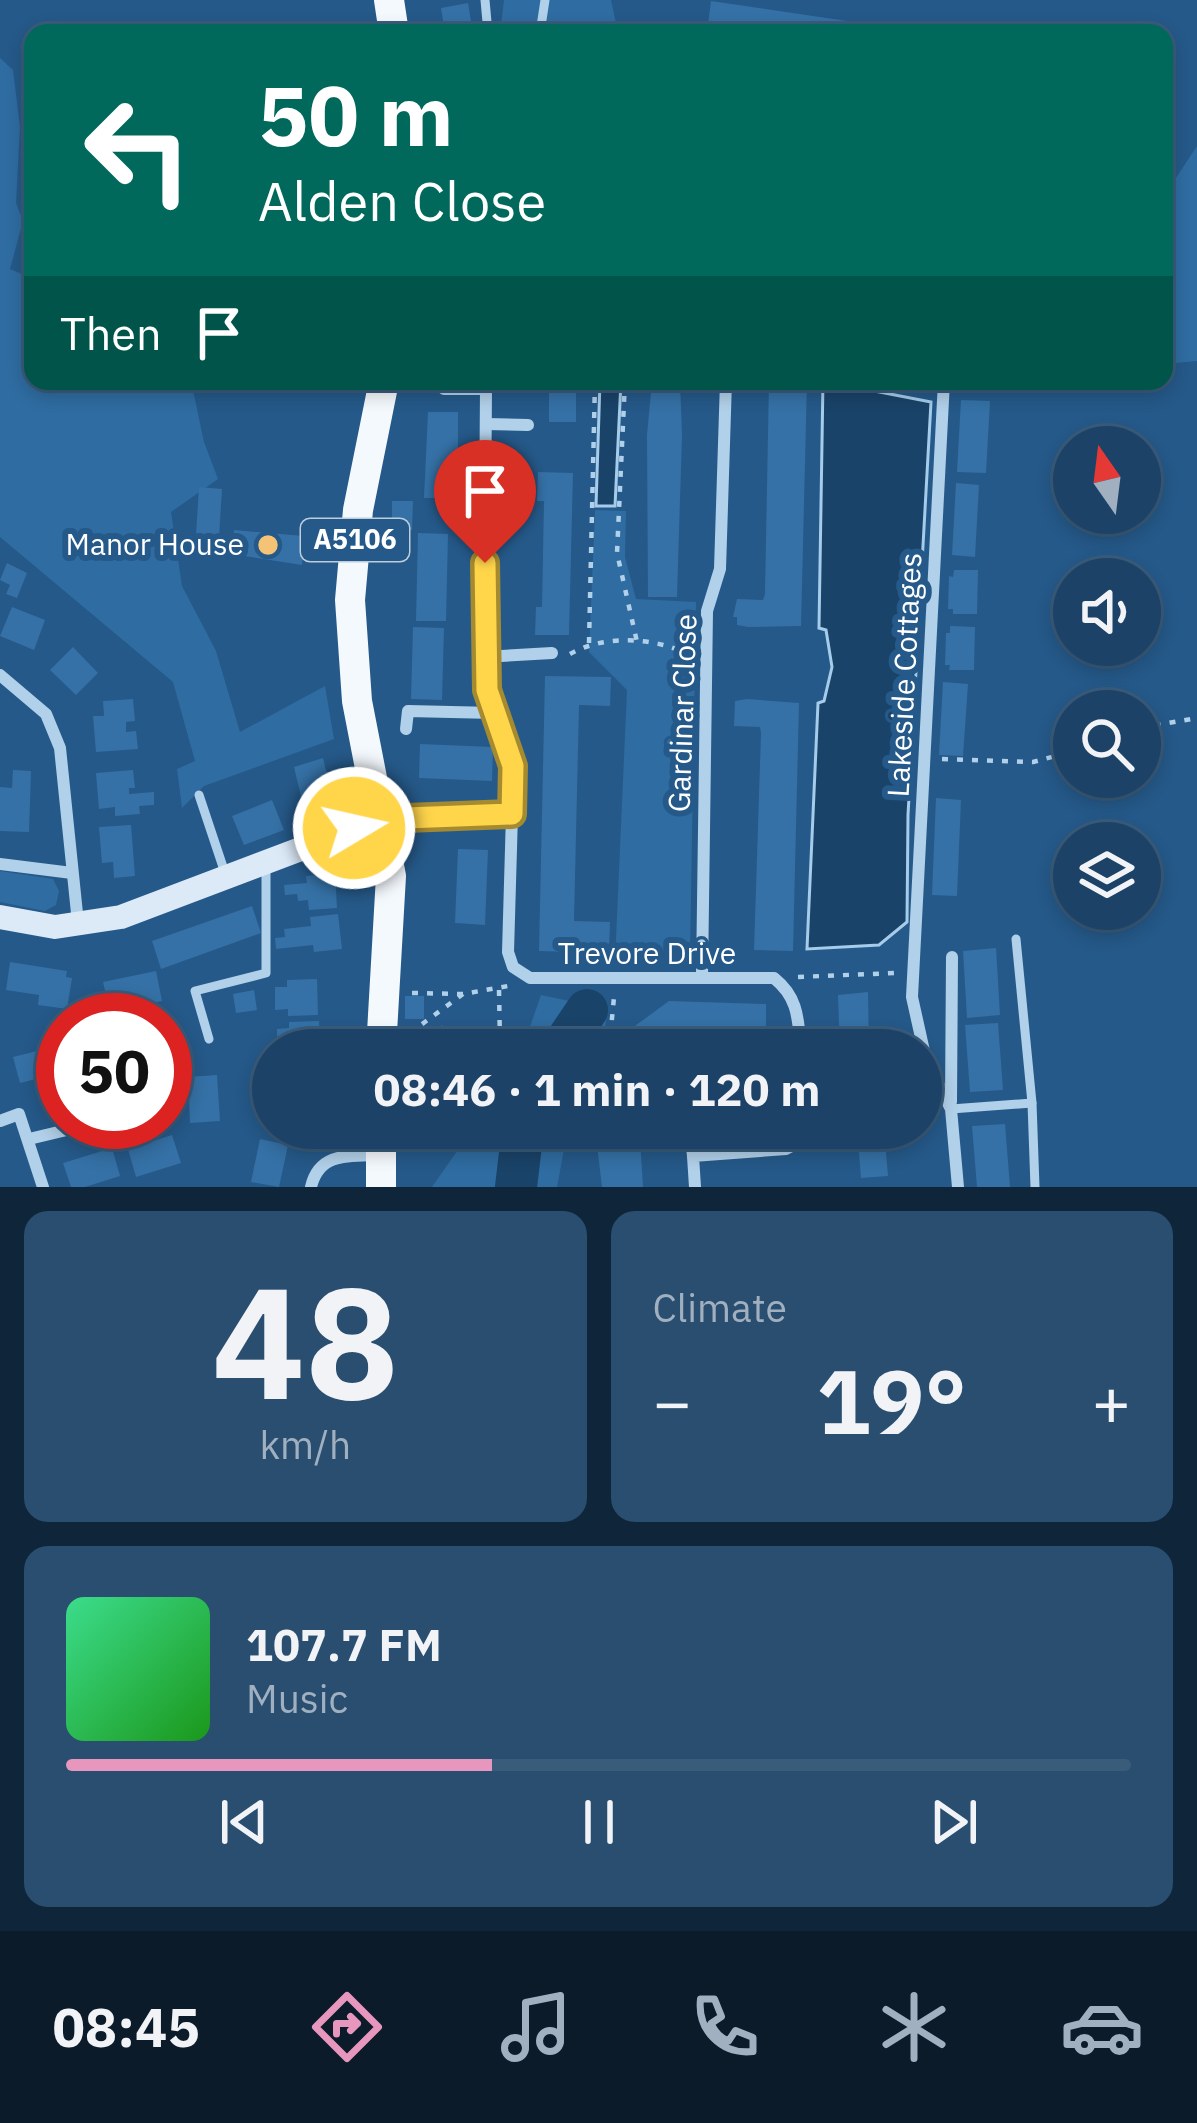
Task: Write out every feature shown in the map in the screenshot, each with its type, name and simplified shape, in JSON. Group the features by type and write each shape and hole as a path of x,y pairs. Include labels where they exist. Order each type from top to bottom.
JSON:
{"main road":[{"name":"A5106","path":"382,390 358,510 351,619 357,701 391,876 382,992 388,1029"},
{"path":"0,917 36,925 78,925 121,917 380,819"},
{"path":"381,1149 381,1187"}],"street":[{"path":"486,390 486,424 528,425"},
{"name":"Gardinar Close","path":"702,976 706,611 720,569 726,390"},
{"name":"Lakeside Cottages","path":"944,390 912,997 926,1060 951,1109"},
{"name":"Trevore Drive","path":"486,424 484,656 494,713 513,766 508,952 513,967 530,978 774,979 790,992 799,1029"},
{"path":"484,656 552,653"},
{"path":"0,675 46,714 60,748 78,925"},
{"path":"406,729 408,711 494,713"},
{"path":"380,819 512,814"},
{"path":"0,864 72,873"},
{"path":"952,957 951,1109 958,1187"},
{"path":"0,1120 20,1114 43,1187"},
{"path":"29,1139 36,1137"},
{"path":"310,1187 323,1162 358,1149"},
{"path":"692,1149 695,1187"},
{"path":"693,1156 786,1149"}],"lane":[{"path":"199,795 226,876"},
{"path":"209,1039 195,992 266,973 266,861"},
{"path":"1016,939 1035,1187"},
{"path":"951,1109 1032,1103"}],"path":[{"path":"589,644 595,390"},
{"path":"625,390 617,554 637,642"},
{"path":"568,655 589,644 667,643 706,665"},
{"path":"1161,724 1197,718"},
{"path":"924,758 1033,762 1053,757"},
{"path":"774,979 913,972"},
{"path":"382,992 463,994 499,990 530,978"},
{"path":"610,1029 614,979"},
{"path":"499,990 500,1029"},
{"path":"414,1029 463,994"}],"shaded area":[{"path":"504,0 611,0 616,24 501,24"},
{"path":"0,58 13,70 20,127 16,203 23,221 10,269 24,275 24,390 193,390 218,479 171,512 182,586 216,651 240,732 325,686 334,739 204,786 182,808 177,769 195,761 173,682 0,537"},
{"path":"1197,146 1197,361 1173,363 1173,182"},
{"path":"600,390 621,390 615,506 596,506"},
{"path":"823,390 869,390 931,402 908,815 907,922 879,945 807,949 818,703 824,701 832,667 826,630 819,628"},
{"path":"595,510 626,511 625,557 636,599 696,602 690,956 680,963 615,961 627,690 589,652"},
{"path":"0,871 53,879 59,891 56,905 45,911 0,902"},
{"path":"541,995 607,1009 605,1029 529,1029"},
{"path":"458,1149 564,1149 557,1187 432,1187"}],"building":[{"path":"711,1 867,24 708,24"},
{"path":"468,3 472,24 444,24 441,8"},
{"path":"549,390 576,390 576,422 549,422"},
{"path":"651,390 680,390 677,597 648,597"},
{"path":"769,390 807,390 801,626 737,625 733,617 737,599 763,600"},
{"path":"961,400 990,401 986,473 957,472"},
{"path":"428,412 458,412 458,464 454,464 458,490 454,498 424,498"},
{"path":"538,472 573,473 569,635 535,635 536,607 542,607 544,501 537,501"},
{"path":"956,483 979,485 975,557 952,555"},
{"path":"199,487 222,489 219,537 196,535"},
{"path":"392,501 413,501 412,530 392,530"},
{"name":"Manor House","path":"234,530 304,536 302,565 232,554"},
{"path":"418,533 448,534 446,621 416,621"},
{"path":"7,563 27,573 17,598 6,594 10,585 0,580"},
{"path":"954,570 978,570 977,614 953,614 948,609 949,576 953,577"},
{"path":"12,607 45,620 34,650 0,636"},
{"path":"950,626 975,627 974,670 949,670 950,665 945,665"},
{"path":"413,627 444,628 442,700 411,699"},
{"path":"73,647 98,673 76,695 50,670"},
{"path":"545,676 611,677 610,706 579,705 574,921 610,922 609,953 539,951"},
{"path":"943,682 968,684 963,756 939,755"},
{"path":"133,699 135,721 126,722 126,732 136,731 138,749 96,752 93,716 104,716 103,701"},
{"path":"735,701 799,703 793,951 754,950 761,733 760,727 734,726"},
{"path":"420,744 493,747 492,781 419,778"},
{"path":"323,758 333,800 303,805 294,767"},
{"path":"13,770 31,771 29,832 0,831 0,787 12,788"},
{"path":"133,770 135,788 129,788 129,794 154,792 154,805 139,806 140,814 115,816 115,807 99,809 96,773"},
{"path":"936,798 961,800 957,896 932,895"},
{"path":"272,800 284,830 244,845 232,816"},
{"path":"131,825 135,876 114,878 113,862 102,863 99,827"},
{"path":"458,849 488,850 485,925 455,923"},
{"path":"335,873 337,908 309,910 308,900 285,895 284,885 307,883 306,876"},
{"path":"252,906 261,933 161,969 152,941"},
{"path":"338,914 342,949 314,952 313,945 276,949 275,938 285,937 284,929 311,926 310,917"},
{"path":"996,948 1000,1015 967,1018 963,951"},
{"path":"10,962 67,971 66,977 72,978 70,993 6,990"},
{"path":"156,971 160,993 106,993 103,982"},
{"path":"317,979 318,1015 288,1016 288,1009 275,1010 275,987 287,987 287,980"},
{"path":"254,990 257,1010 236,1013 233,994"},
{"path":"868,992 869,1029 839,1029 838,995"},
{"path":"405,996 424,996 424,1019 405,1019"},
{"path":"669,1001 766,1004 766,1029 631,1029"},
{"path":"319,1021 319,1029 277,1029 289,1028 289,1022"},
{"path":"998,1023 1003,1090 970,1092 965,1025"},
{"path":"36,1051 36,1079 20,1083 13,1057"},
{"path":"217,1075 220,1121 192,1123 192,1077"},
{"path":"1005,1124 1010,1187 977,1187 972,1126"},
{"path":"112,1149 120,1176 71,1187 63,1163"},
{"path":"128,1149 176,1149 181,1163 136,1177"},
{"path":"258,1149 287,1149 279,1187 251,1182"},
{"path":"597,1149 641,1149 643,1187 602,1187"},
{"path":"859,1149 886,1149 888,1176 861,1178"}],"waterway":[{"path":"574,1029 587,1010"},
{"path":"516,1187 521,1149"}],"place":[{"name":"Manor House","path":"268,545"}],"route":[{"path":"354,828 380,819 512,814 513,766 487,690 485,563"}]}
